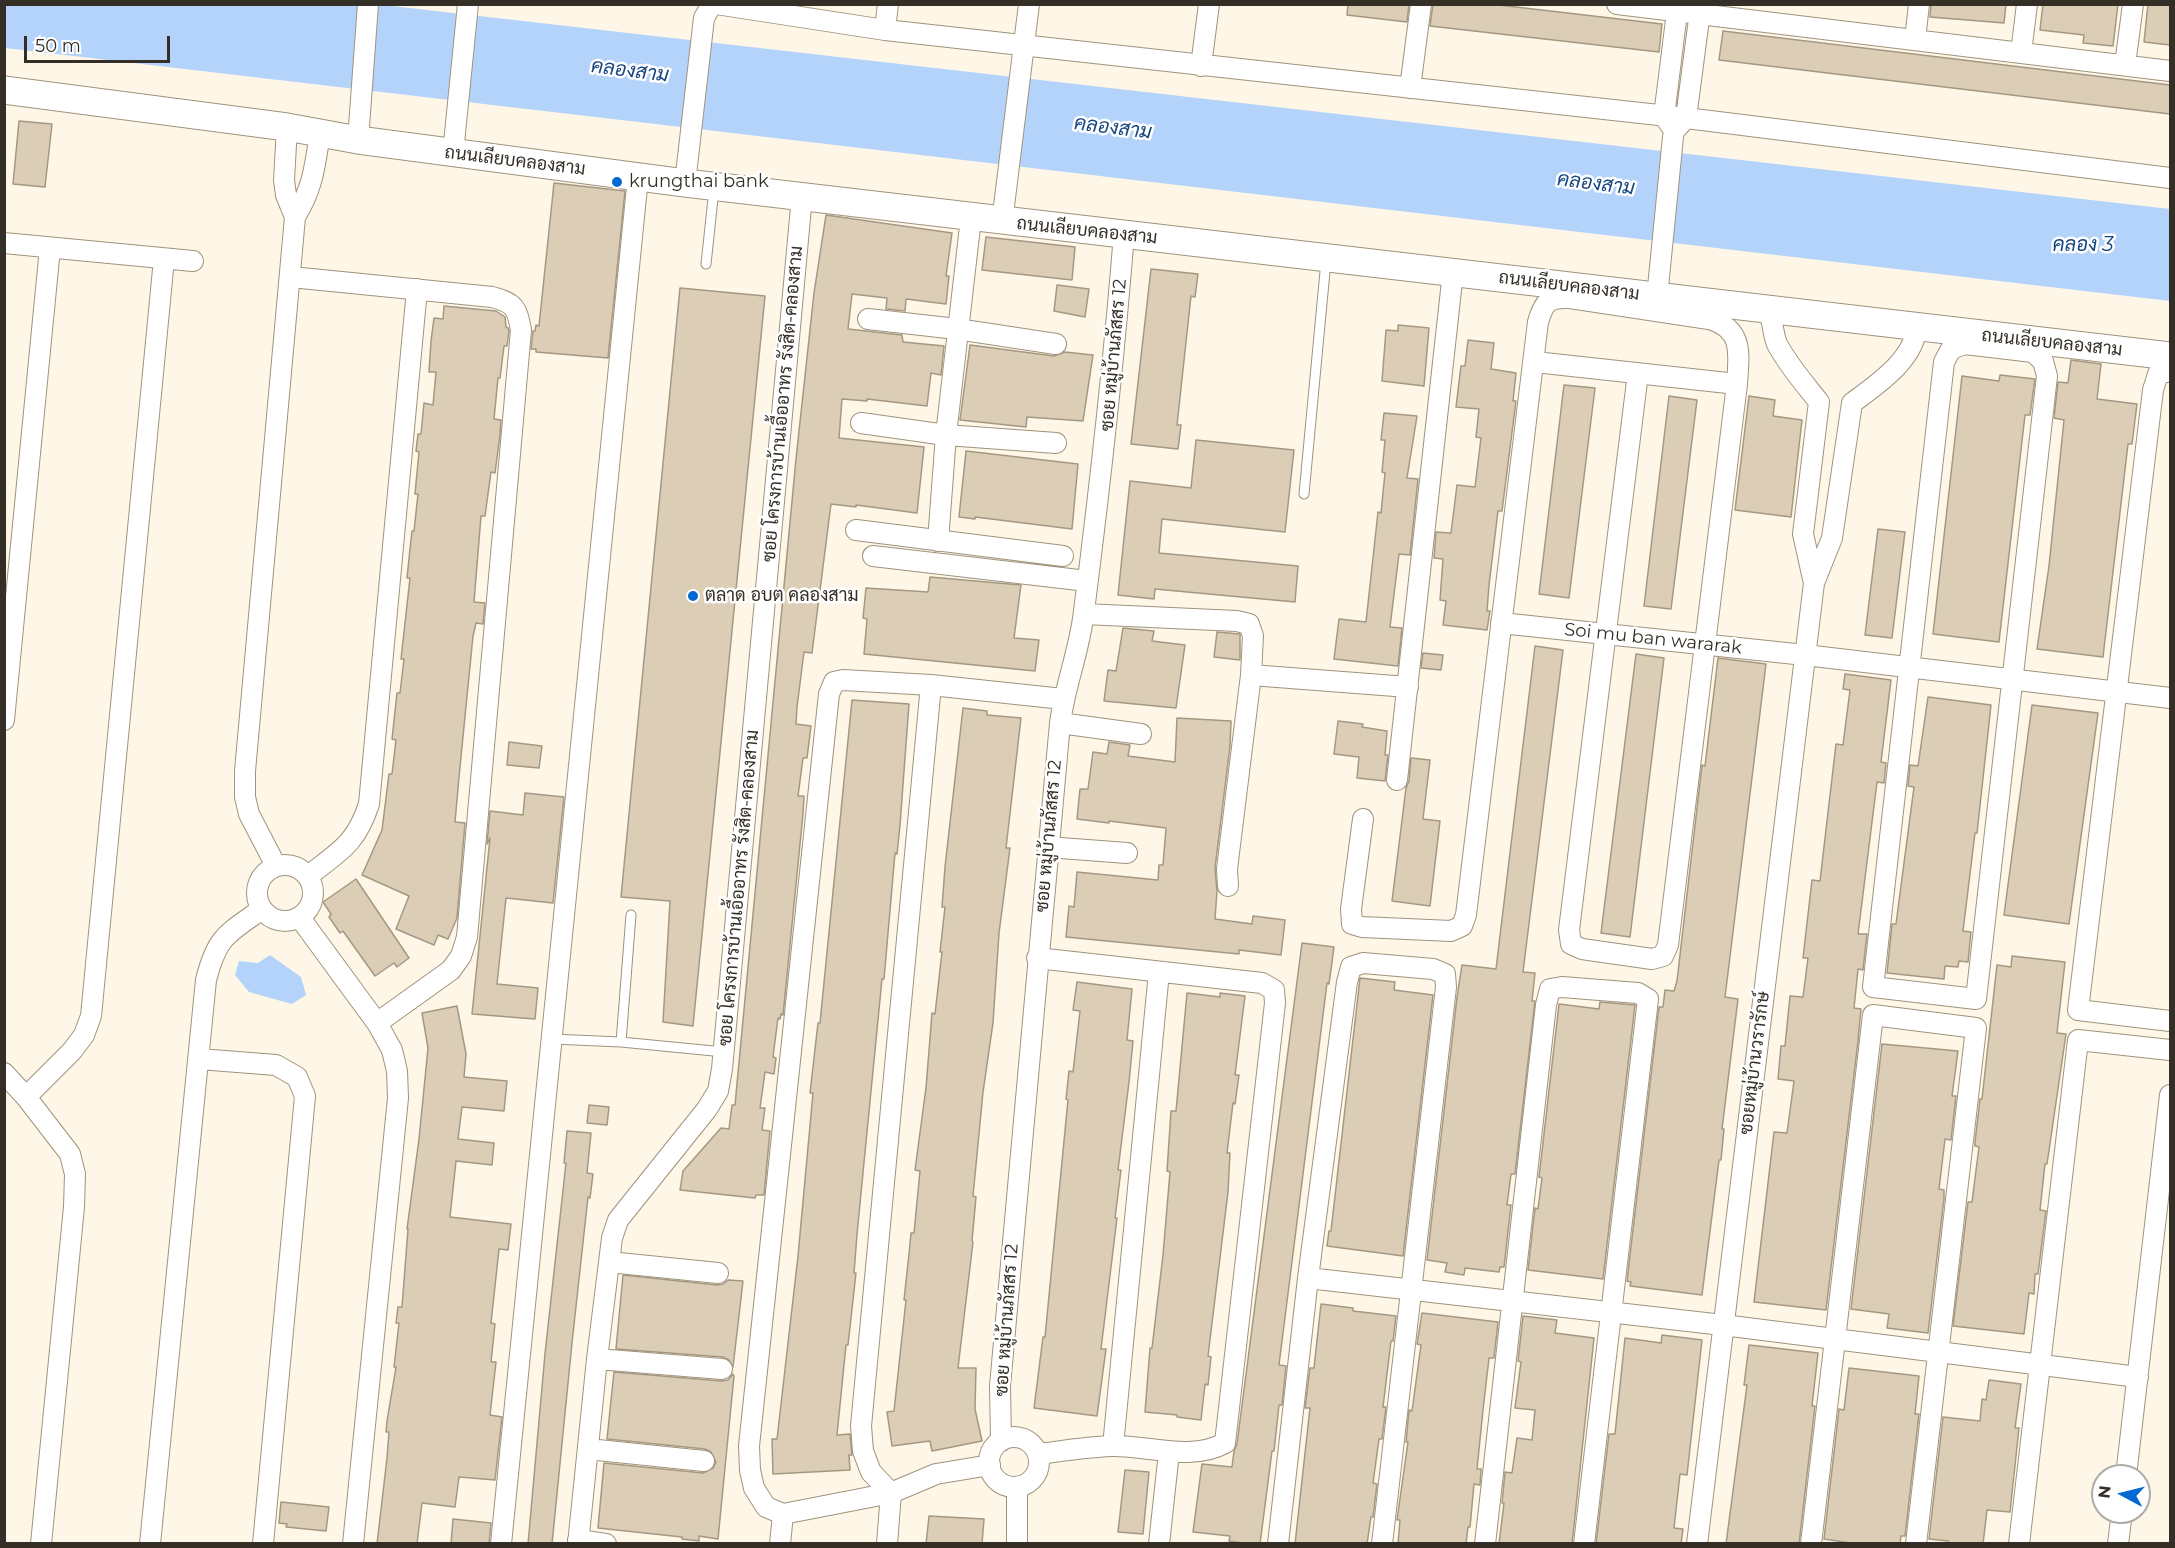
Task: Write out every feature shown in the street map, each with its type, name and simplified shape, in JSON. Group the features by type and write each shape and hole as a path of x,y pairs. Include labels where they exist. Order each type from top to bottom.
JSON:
{"main road":[{"name":"ถนนเลียบคลองสาม","path":"4,90 714,187 2170,356"}],"street":[{"path":"358,140 368,4"},
{"path":"885,30 888,4"},
{"path":"1002,222 1029,4"},
{"path":"1202,66 1209,4"},
{"path":"1410,88 1422,4"},
{"path":"1617,4 1700,10 1915,40 2170,70"},
{"path":"1915,40 1919,4"},
{"path":"2021,53 2027,4"},
{"path":"2126,65 2133,4"},
{"path":"453,153 468,5"},
{"path":"1657,297 1674,126 1677,9"},
{"path":"1674,126 1700,10"},
{"path":"685,183 706,11 885,30 1022,55 1202,66 1410,88 1674,126 2170,178"},
{"path":"276,867 249,814 245,797 245,771 295,217 285,187 286,128"},
{"path":"295,217 307,198 313,180 320,133"},
{"path":"501,1544 638,177"},
{"name":"ซอย โครงการบ้านเอื้ออาทร รังสิต-คลองสาม","path":"578,1542 612,1238 618,1220 707,1109 718,1091 724,1052 802,196"},
{"path":"938,541 946,435 971,218"},
{"name":"ซอย หมู่บ้านภัสสร 12","path":"1001,1441 1000,1386 1047,847 1063,699 1084,614 1106,444 1124,234"},
{"path":"4,243 193,261"},
{"path":"4,720 50,248"},
{"path":"26,1097 72,1051 84,1035 91,1016 164,259"},
{"path":"1397,780 1453,272"},
{"path":"291,277 492,297 509,302 518,314 521,330 468,937 461,956 451,970 377,1023"},
{"path":"308,876 345,847 356,835 364,821 369,804 417,289"},
{"path":"1363,819 1352,924 1362,927 1450,932 1462,926 1466,915 1535,362 1538,322 1542,308 1548,301 1559,297 1709,319 1722,323 1733,332 1739,350 1737,384 1668,945 1663,956 1652,959 1582,949 1571,944 1569,930 1638,373"},
{"path":"1766,308 1771,314 1776,342 1819,402 1803,534 1814,583"},
{"path":"868,319 957,329 1056,344"},
{"path":"1814,583 1832,538 1851,403 1876,385 1900,363 1916,337 1916,326"},
{"path":"1965,344 2033,352 2043,361 2047,376 1976,999 1873,987 1910,667 1944,362 1952,349 1965,344"},
{"path":"1535,362 1737,384"},
{"path":"2170,371 2158,374 2153,390 2078,1010 2170,1021"},
{"path":"861,423 946,435 1056,443"},
{"path":"856,530 1063,556"},
{"path":"873,556 1087,581"},
{"name":"ซอยหมู่บ้านวรารักษ์","path":"1697,1544 1814,583"},
{"path":"1084,614 1237,621 1249,624 1253,636 1251,675 1227,869 1228,886"},
{"name":"Soi mu ban wararak","path":"1501,623 1805,655 2170,698"},
{"path":"1251,675 1408,687"},
{"path":"990,1465 936,1474 891,1493 783,1514 766,1507 754,1488 750,1470 749,1446 829,694 834,682 843,680 931,685 1063,699"},
{"path":"887,1544 891,1493 871,1472 863,1451 861,1426 931,685"},
{"path":"1060,723 1141,734"},
{"path":"1047,847 1127,853"},
{"path":"291,865 300,869 308,876 312,884 314,896 311,906 300,918 277,920 268,916 262,909 257,895 258,885 264,875 276,867 291,865"},
{"path":"150,1544 206,980 212,954 225,935 262,909"},
{"path":"300,918 377,1023 392,1050 397,1071 398,1098 353,1544"},
{"path":"1037,958 1262,983 1274,990 1275,1003 1225,1443 1213,1449 1169,1452 1113,1446 1038,1454"},
{"path":"1278,1544 1308,1278 1351,967 1364,963 1433,969 1445,974 1446,987 1382,1544"},
{"path":"1113,1446 1159,972"},
{"path":"1485,1544 1514,1302 1545,1005 1550,989 1562,987 1638,993 1648,999 1584,1544"},
{"path":"1811,1544 1873,1016 1976,1028 1916,1544"},
{"path":"2019,1544 2078,1040 2170,1050"},
{"path":"199,1059 276,1065 297,1077 305,1096 262,1544"},
{"path":"4,1073 26,1097 70,1154 75,1174 74,1207 41,1544"},
{"path":"2127,1464 2170,1095"},
{"path":"609,1262 718,1274"},
{"path":"1308,1278 1723,1325 2138,1377"},
{"path":"597,1359 722,1369"},
{"path":"1011,1437 1022,1438 1032,1444 1038,1454 1039,1465 1035,1475 1028,1483 1017,1487 1007,1486 999,1482 992,1474 990,1456 1001,1441 1011,1437"},
{"path":"588,1449 704,1461"},
{"path":"1159,1544 1169,1452"},
{"path":"1017,1487 1017,1544"},
{"path":"780,1544 783,1514"},
{"path":"2118,1544 2120,1524"},
{"path":"578,1542 606,1544"}],"lane":[{"path":"706,264 714,187"},
{"path":"1304,494 1326,259"},
{"path":"621,1042 631,915"},
{"path":"552,1039 621,1042 724,1052"}],"water":[{"name":"คลอง 3","path":"5,5 383,5 2170,209 2170,301 5,48"},
{"path":"270,955 301,977 306,995 292,1004 249,992 235,975 239,961 258,963"}],"building":[{"path":"1348,4 1409,4 1407,22 1347,15"},
{"path":"1433,4 1490,4 1662,24 1659,52 1430,26"},
{"path":"1931,4 2006,4 2004,23 1930,17"},
{"path":"2043,4 2118,4 2113,46 2083,43 2084,35 2040,30"},
{"path":"2148,4 2170,4 2170,45 2144,42"},
{"path":"1723,31 2170,85 2170,114 1719,60"},
{"path":"19,121 52,124 45,187 13,184"},
{"path":"554,183 625,191 608,358 536,352 536,349 531,349 533,331 536,325 539,326"},
{"path":"826,215 952,233 946,276 949,276 946,304 906,299 905,311 886,309 887,298 852,294 848,329 902,335 903,342 944,346 941,375 931,373 927,406 867,399 867,401 842,399 839,438 924,447 917,513 831,504 812,653 804,652 797,707 796,724 811,726 807,758 803,758 798,796 804,796 803,814 783,1015 781,1014 780,1019 778,1018 773,1057 776,1058 774,1074 765,1072 760,1108 765,1108 762,1130 770,1131 764,1195 756,1195 755,1198 680,1190 683,1171 721,1128 729,1129 732,1105 735,1105 796,459 814,293"},
{"path":"986,237 1075,247 1072,280 982,270"},
{"path":"1151,269 1198,274 1195,297 1191,296 1177,425 1181,425 1178,449 1131,444"},
{"path":"1057,285 1089,289 1085,317 1054,311"},
{"name":"ตลาด อบต คลองสาม","path":"680,288 765,296 693,1026 663,1022 670,901 621,897"},
{"path":"444,306 496,311 505,317 509,331 507,346 504,346 500,378 498,378 494,419 501,420 495,473 491,472 485,516 481,516 474,602 485,603 483,624 476,623 473,636 455,822 465,823 457,918 448,939 438,935 434,945 396,929 409,896 362,875 382,830 389,774 392,774 396,740 392,739 397,693 400,693 404,659 401,659 410,578 407,578 418,494 415,494 419,452 416,451 418,434 421,434 424,403 433,405 436,372 429,372 431,341 434,318 443,319"},
{"path":"1398,325 1429,328 1424,386 1382,381 1386,330 1398,331"},
{"path":"1468,340 1494,343 1491,369 1516,373 1513,401 1516,401 1502,511 1498,511 1489,585 1487,611 1490,611 1487,630 1443,625 1446,601 1440,600 1443,559 1434,558 1436,532 1451,533 1457,485 1475,487 1481,438 1476,437 1479,409 1456,407 1461,366 1465,366"},
{"path":"970,345 1054,356 1065,352 1093,355 1083,421 1027,417 1026,427 960,420"},
{"path":"2071,360 2101,364 2097,399 2137,404 2132,444 2128,444 2103,657 2037,649 2049,566 2064,420 2054,418 2058,382 2068,383"},
{"path":"2000,375 2035,379 2030,415 2025,415 1999,642 1933,634 1962,376 1999,381"},
{"path":"1564,385 1595,388 1569,598 1539,594"},
{"path":"1669,396 1697,400 1671,609 1644,606"},
{"path":"1749,396 1775,400 1773,416 1802,420 1791,517 1735,510"},
{"path":"1384,413 1417,416 1407,478 1418,479 1410,555 1399,554 1390,627 1402,628 1398,666 1334,659 1339,619 1366,622 1378,512 1381,513 1385,473 1382,472 1385,440 1381,440"},
{"path":"1196,440 1294,450 1285,532 1162,519 1159,553 1298,566 1295,602 1155,589 1154,599 1118,595 1130,481 1191,488"},
{"path":"966,451 1078,464 1072,529 959,517"},
{"path":"1878,529 1905,532 1892,638 1865,635"},
{"path":"930,577 1021,585 1014,638 1039,640 1035,671 864,654 867,619 863,618 866,588 928,592"},
{"path":"1123,628 1154,631 1152,641 1185,645 1176,708 1104,701 1108,670 1116,671"},
{"path":"1217,632 1240,634 1240,660 1214,657"},
{"path":"1535,646 1563,650 1523,972 1535,973 1532,1001 1535,1001 1515,1174 1511,1174 1507,1205 1511,1205 1504,1267 1500,1267 1499,1272 1465,1268 1464,1275 1445,1272 1447,1263 1427,1260 1462,965 1496,969"},
{"path":"1423,653 1443,655 1441,670 1421,668"},
{"path":"1636,654 1664,658 1630,937 1601,933"},
{"path":"1718,658 1766,664 1725,997 1738,999 1722,1129 1724,1129 1721,1160 1719,1160 1702,1295 1630,1286 1631,1282 1627,1281 1659,1007 1663,1007 1665,990 1674,991 1677,981 1702,765 1705,766"},
{"path":"1845,674 1891,680 1881,762 1886,763 1884,783 1877,782 1858,934 1867,934 1863,970 1858,969 1854,1008 1861,1009 1826,1310 1754,1302 1774,1132 1787,1133 1794,1081 1778,1079 1781,1046 1785,1046 1790,996 1803,997 1808,958 1803,958 1812,880 1820,881 1836,744 1843,745 1850,690 1843,689"},
{"path":"1928,697 1991,705 1977,833 1975,833 1963,931 1971,932 1968,962 1959,961 1958,967 1945,966 1944,979 1887,973 1892,924 1896,924 1914,787 1908,786 1910,765 1918,766"},
{"path":"852,700 909,704 900,825 897,854 895,853 857,1234 854,1273 856,1273 837,1435 850,1434 852,1455 849,1455 850,1470 773,1474 772,1439 777,1439 798,1256 813,1093 810,1093 818,1023 820,1023"},
{"path":"2032,705 2098,713 2069,924 2004,915"},
{"path":"963,708 987,711 987,715 1021,718 1006,848 1010,848 999,933 993,1023 983,1092 973,1196 976,1197 973,1242 958,1368 976,1368 975,1409 982,1441 932,1451 930,1441 892,1446 887,1412 894,1411 911,1233 914,1233 920,1171 915,1170 926,1088 932,1013 935,1014 942,952 940,952 945,907 942,907 945,867"},
{"path":"1177,718 1231,721 1215,868 1217,891 1215,919 1252,924 1253,916 1285,920 1281,955 1239,950 1239,954 1066,937 1069,906 1074,907 1077,872 1158,880 1159,865 1163,865 1166,828 1077,819 1080,789 1088,789 1093,752 1107,754 1109,742 1130,745 1128,756 1175,762"},
{"path":"1338,721 1363,724 1362,727 1387,731 1385,755 1388,755 1385,781 1357,778 1359,757 1334,754"},
{"path":"509,742 542,746 539,768 507,765"},
{"path":"1411,758 1430,760 1423,819 1440,821 1430,906 1392,901"},
{"path":"525,793 564,797 553,903 506,898 497,984 538,988 535,1019 472,1014 490,838 487,844 490,811 523,815"},
{"path":"356,879 409,958 397,967 394,963 375,976 343,931 340,933 329,917 331,914 323,902"},
{"path":"1302,943 1334,947 1329,984 1327,983 1279,1365 1286,1366 1282,1405 1279,1405 1260,1544 1250,1544 1229,1541 1230,1536 1193,1532 1202,1464 1232,1467 1237,1444"},
{"path":"2012,956 2065,962 2057,1033 2066,1034 2047,1164 2045,1164 2040,1210 2046,1211 2038,1274 2035,1274 2034,1294 2029,1293 2024,1334 1953,1326 1968,1202 1972,1202 1979,1147 1975,1146 1975,1142 1997,965 2011,967"},
{"path":"1360,978 1395,982 1394,990 1433,995 1403,1256 1327,1246 1329,1231 1331,1231"},
{"path":"1077,982 1132,989 1127,1040 1133,1041 1118,1170 1121,1170 1115,1218 1117,1218 1101,1349 1106,1349 1097,1416 1034,1408 1043,1337 1045,1337 1069,1071 1073,1072 1080,1011 1073,1010"},
{"path":"1187,993 1220,997 1220,993 1245,996 1235,1075 1239,1075 1227,1153 1230,1153 1228,1192 1208,1356 1211,1357 1201,1420 1145,1412 1150,1348 1152,1348 1163,1255 1170,1172 1167,1171 1171,1111 1176,1111"},
{"path":"1600,1002 1635,1005 1603,1279 1528,1270 1535,1208 1538,1209 1542,1178 1539,1177 1559,1004 1599,1009"},
{"path":"457,1006 466,1054 464,1077 507,1081 504,1111 462,1107 458,1139 494,1143 492,1165 456,1161 450,1217 511,1224 508,1250 499,1249 491,1323 495,1324 491,1362 496,1362 490,1415 502,1417 495,1480 459,1477 455,1507 422,1503 417,1544 377,1544 387,1458 389,1432 386,1432 387,1421 396,1367 394,1367 399,1323 396,1323 398,1307 402,1307 407,1229 428,1048 422,1013"},
{"path":"1882,1044 1958,1051 1952,1096 1956,1096 1951,1140 1945,1139 1939,1189 1944,1190 1944,1199 1928,1333 1887,1328 1889,1314 1851,1309"},
{"path":"589,1105 609,1107 607,1125 587,1123"},
{"path":"567,1131 591,1133 587,1173 593,1174 590,1198 588,1197 552,1544 528,1544 545,1354 566,1163 564,1163"},
{"path":"623,1275 717,1285 728,1280 743,1281 733,1367 729,1360 723,1357 616,1349"},
{"path":"1321,1304 1353,1308 1353,1311 1396,1316 1383,1407 1386,1407 1382,1439 1379,1439 1373,1483 1377,1484 1373,1517 1371,1517 1367,1544 1295,1544 1310,1408 1305,1408 1310,1368 1314,1368"},
{"path":"1422,1313 1498,1322 1494,1358 1489,1358 1483,1410 1477,1469 1481,1469 1480,1485 1474,1484 1466,1544 1398,1544 1400,1520 1397,1520 1408,1442 1406,1442 1409,1410 1412,1411 1421,1345 1417,1344"},
{"path":"1523,1316 1557,1320 1555,1333 1594,1338 1572,1544 1499,1544 1505,1472 1512,1473 1517,1438 1532,1440 1535,1410 1515,1408 1521,1362 1518,1361"},
{"path":"1662,1335 1702,1340 1687,1475 1680,1474 1674,1528 1683,1529 1681,1544 1596,1544 1609,1434 1615,1434 1625,1338 1661,1343"},
{"path":"1749,1345 1818,1353 1812,1406 1815,1406 1799,1544 1726,1544 1747,1385 1744,1385"},
{"path":"1849,1368 1919,1376 1915,1414 1919,1414 1905,1536 1901,1536 1900,1544 1857,1544 1824,1539 1839,1409 1844,1410"},
{"path":"614,1372 721,1381 728,1380 733,1374 718,1539 699,1536 699,1541 598,1528 604,1463 703,1473 713,1468 716,1462 711,1452 705,1449 607,1439"},
{"path":"1989,1380 2021,1384 2015,1428 2019,1428 2010,1512 1987,1510 1983,1544 1948,1544 1948,1541 1929,1539 1943,1417 1980,1421 1982,1399 1986,1400"},
{"path":"1125,1470 1149,1472 1143,1534 1118,1532"},
{"path":"281,1502 329,1507 326,1531 286,1527 287,1524 279,1523"},
{"path":"929,1516 984,1519 982,1544 926,1544"},
{"path":"453,1519 491,1523 489,1544 451,1544"}],"place":[{"name":"krungthai bank","path":"617,182"},
{"name":"ตลาด อบต คลองสาม","path":"693,596"}],"water label":[{"name":"คลองสาม","path":"630,71"},
{"name":"คลองสาม","path":"1113,128"},
{"name":"คลองสาม","path":"1596,184"}]}
